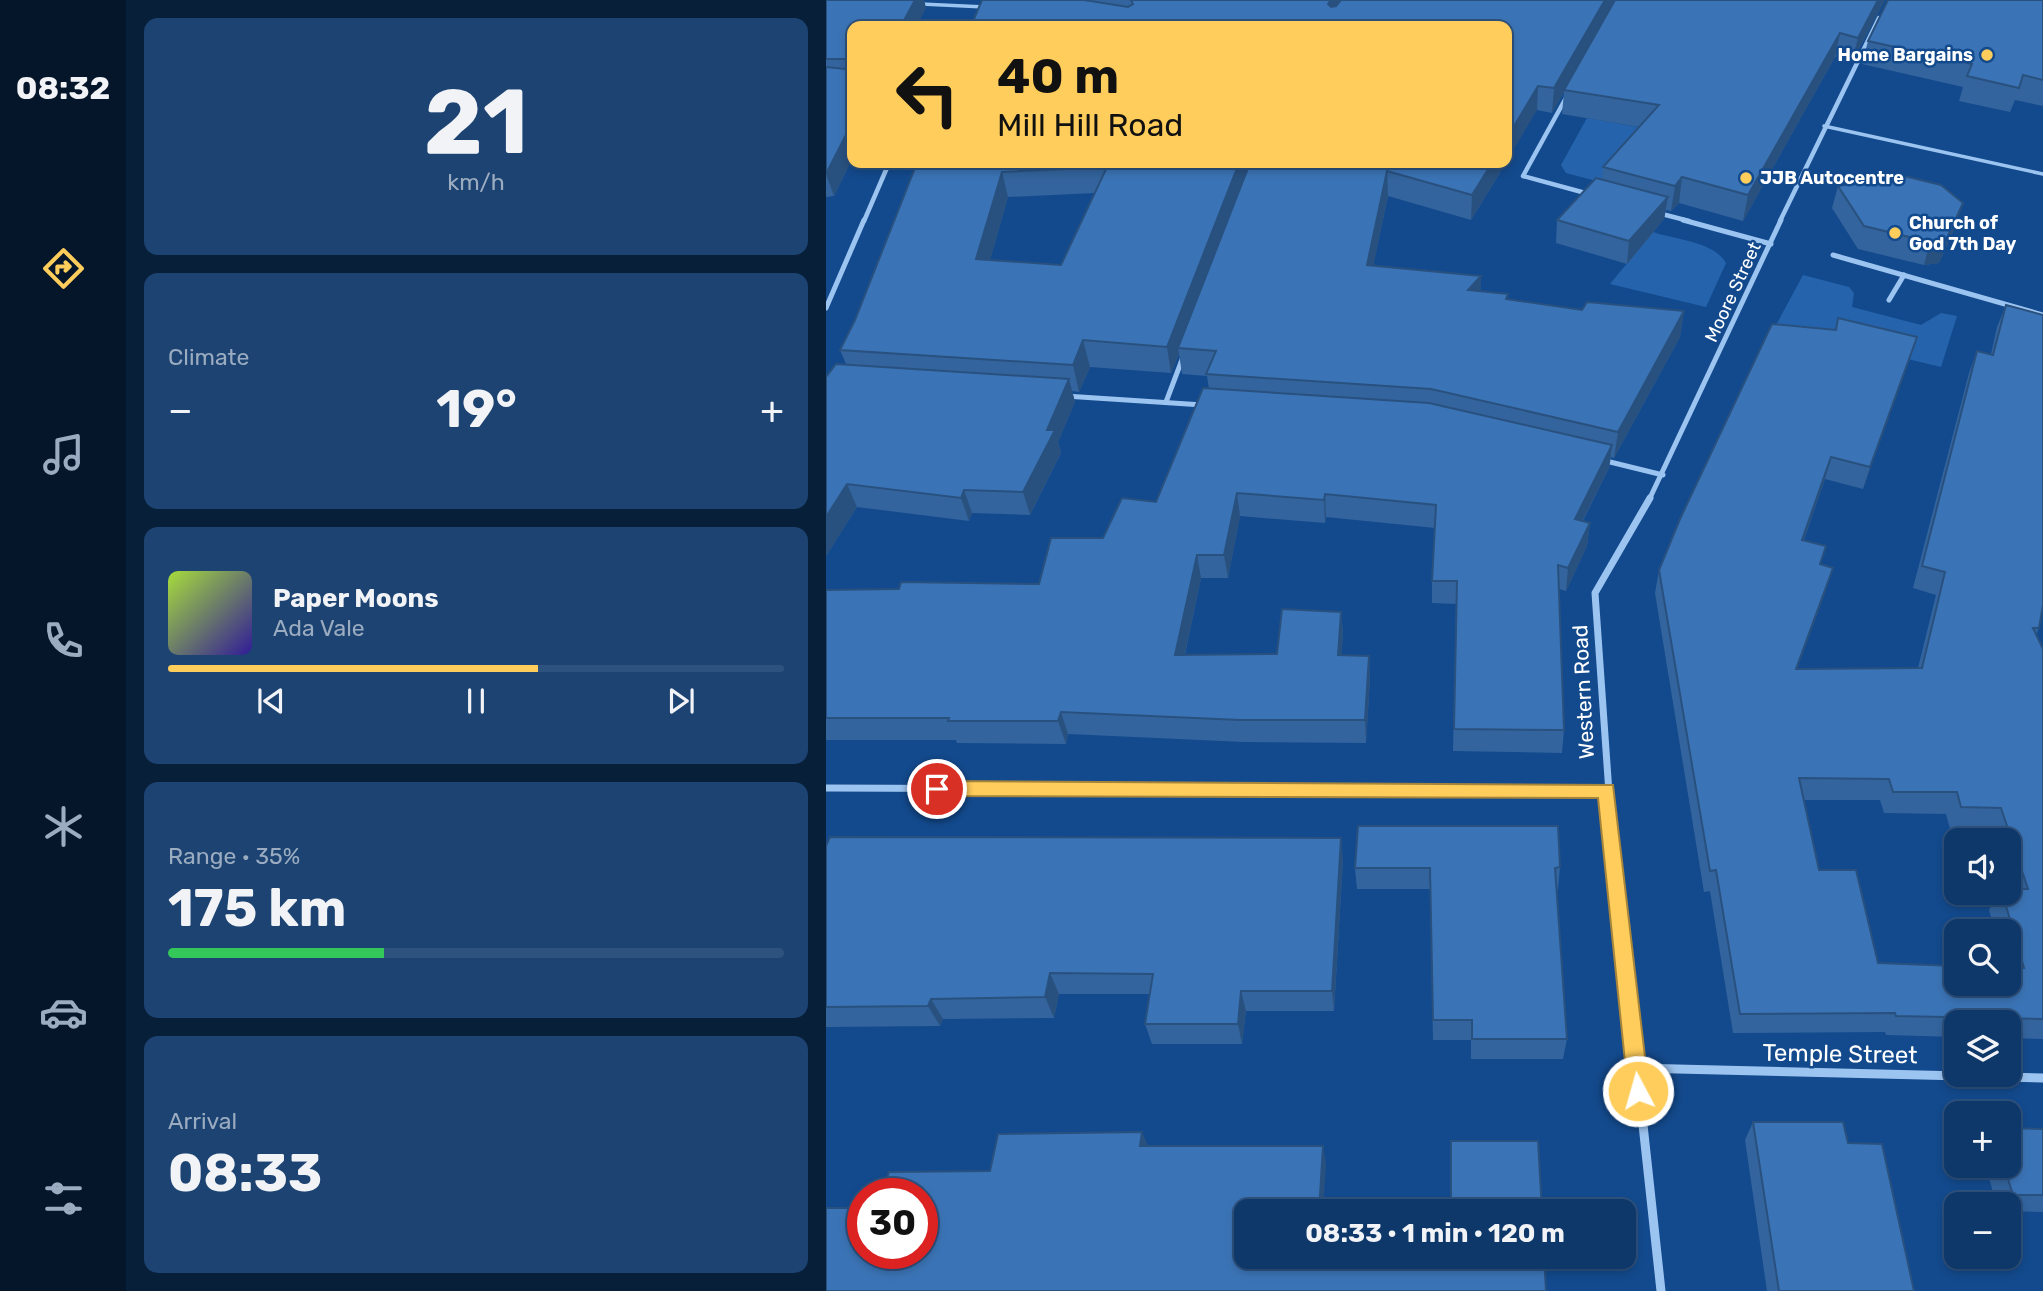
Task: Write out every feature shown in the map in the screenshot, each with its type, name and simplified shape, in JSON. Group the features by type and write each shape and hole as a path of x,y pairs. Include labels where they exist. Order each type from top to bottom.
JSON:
{"street":[{"name":"Moore Street","path":"1595,593 1663,475 1824,126 1882,12"},
{"path":"1573,85 1523,176 1594,195"},
{"path":"826,308 887,168"},
{"path":"1656,212 1771,244"},
{"path":"1833,255 2043,315"},
{"path":"1889,300 1904,275"},
{"path":"1166,402 1185,352"},
{"path":"1057,395 1208,405"},
{"path":"1598,459 1663,475"},
{"name":"Western Road","path":"1595,593 1606,790 1661,1291"},
{"path":"826,788 1606,790"},
{"name":"Temple Street","path":"1636,1068 2043,1078"}],"lane":[{"path":"919,4 997,7"},
{"path":"1824,126 2043,174"}],"shaded area":[{"path":"1587,118 1649,129 1608,184 1566,173 1561,165"},
{"path":"1653,232 1703,246 1712,250 1726,263 1706,307 1610,284"},
{"path":"1803,275 1849,287 1854,293 1852,307 1921,325 1941,313 1957,316 1941,367 1775,327"}],"building":[{"path":"826,0 915,0 904,21 847,21 847,61 845,59 826,59"},
{"path":"982,0 1084,0 1128,7 1133,4 1131,0 1331,0 1328,4 1331,7 1341,0 1605,0 1554,88 1538,86 1512,130 1512,21 973,21"},
{"path":"1615,0 1878,0 1858,38 1840,33 1748,195 1682,177 1675,186 1603,167 1659,105 1564,90"},
{"path":"1888,0 2043,0 2043,80 2023,75 2019,88 1967,76 1972,64 1868,41"},
{"path":"826,67 847,67 847,133 826,174"},
{"path":"915,168 1086,168 1002,172 976,259 1061,265 1107,168 1237,168 1167,347 1083,340 1073,365 840,350 855,320"},
{"path":"1248,168 1489,168 1472,195 1387,171 1367,265 1481,276 1468,290 1508,294 1506,299 1582,310 1587,302 1684,311 1618,432 1431,389 1206,374 1216,351 1178,348"},
{"path":"1904,176 1941,185 1963,203 1946,240 1930,242 1864,226 1838,186"},
{"path":"1596,178 1668,197 1629,241 1557,220"},
{"path":"2006,305 2043,315 2043,605 2039,628 2033,628 2043,649 2043,1019 2021,1019 2021,1010 1944,1010 1944,1017 1896,1016 1895,1013 1740,1014 1716,870 1710,871 1659,570 1680,519 1772,324 1836,330 1838,318 1917,337 1870,467 1831,457 1802,540 1826,546 1820,564 1833,568 1796,669 1922,668 1945,572 1922,566 1977,351 1993,355","holes":["1799,778 1889,779 1893,792 1957,792 1961,807 2001,808 2008,828 2021,828 2021,868 2028,889 2021,889 2021,905 2006,905 2010,919 2021,919 2021,958 2024,968 2021,968 2021,996 1944,996 1944,966 1878,963 1856,870 1819,870"]},
{"path":"836,364 1069,379 1047,430 1055,430 1023,492 964,490 961,498 847,484 826,517 826,377"},
{"path":"1203,388 1429,403 1612,445 1575,519 1590,523 1568,568 1558,565 1564,730 1454,729 1457,581 1432,581 1436,505 1325,494 1324,500 1237,493 1224,555 1197,555 1175,655 1277,654 1282,609 1341,612 1338,655 1369,656 1365,720 1240,720 1061,712 1058,721 826,718 826,590 899,589 901,582 1039,584 1051,538 1103,538 1122,498 1156,502"},
{"path":"1358,826 1558,826 1560,867 1555,868 1567,1039 1472,1039 1472,1020 1433,1020 1430,868 1355,868"},
{"path":"830,837 1341,838 1332,991 1241,991 1238,1024 1145,1024 1153,974 1050,973 1045,997 931,999 928,1006 826,1007 826,846"},
{"path":"1753,1122 1843,1122 1848,1143 1882,1144 1914,1291 1779,1291"},
{"path":"2021,1128 2043,1129 2043,1195 2021,1195 2021,1192 2012,1192 2008,1178 2021,1178"},
{"path":"1142,1132 1140,1146 1323,1146 1320,1199 1234,1199 1234,1269 1545,1269 1546,1291 826,1291 826,1208 847,1208 847,1269 938,1269 938,1178 887,1178 889,1172 990,1171 998,1134"},
{"path":"1451,1141 1538,1141 1541,1199 1451,1199"}],"place":[{"name":"Home Bargains","path":"1987,55"},
{"name":"JJB Autocentre","path":"1746,178"},
{"name":"Church of God 7th Day","path":"1895,233"}],"route":[{"path":"937,789 1606,790 1638,1091"}]}
